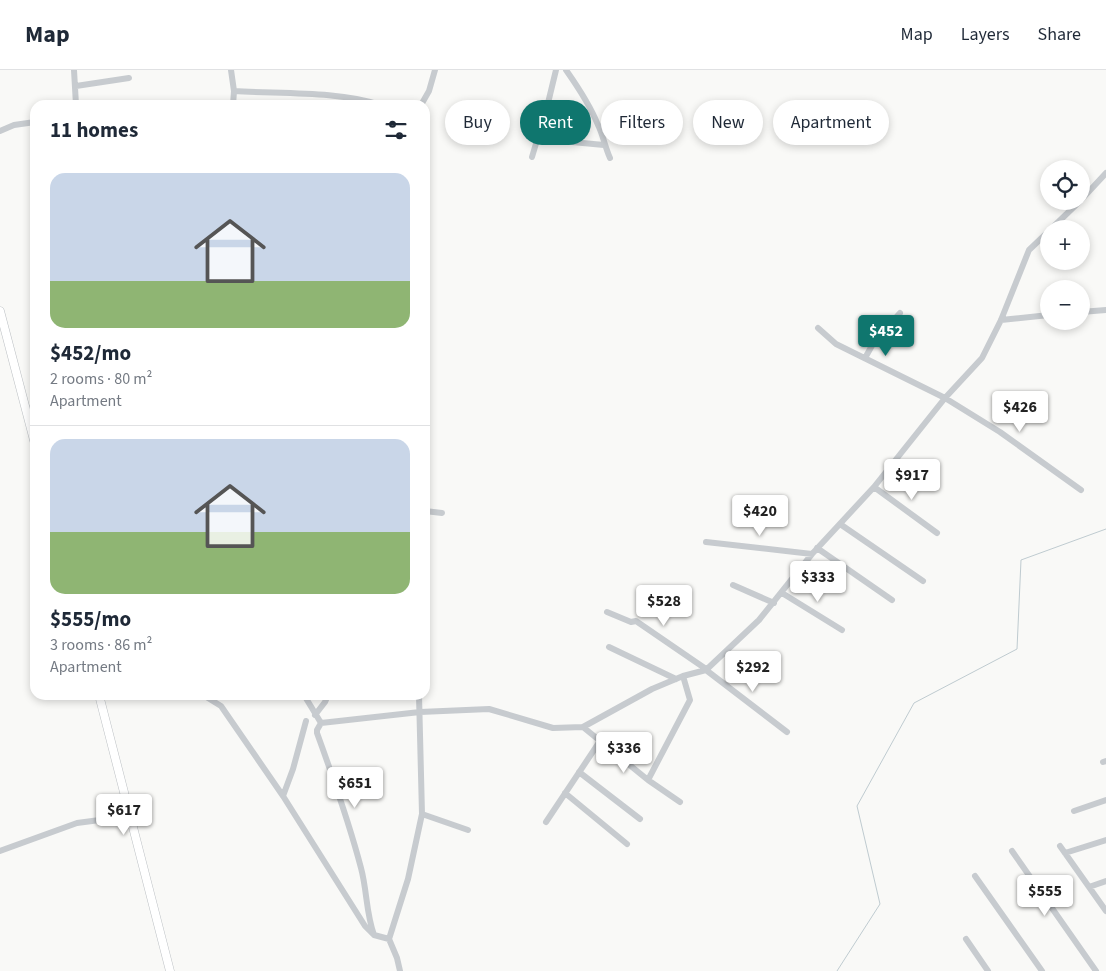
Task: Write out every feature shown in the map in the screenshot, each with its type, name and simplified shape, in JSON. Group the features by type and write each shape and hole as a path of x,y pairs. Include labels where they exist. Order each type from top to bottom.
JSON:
{"main road":[{"path":"0,311 30,425"},
{"path":"100,700 170,971"}],"street":[{"path":"74,70 76,100"},
{"path":"231,70 233,100"},
{"path":"424,100 429,91 434,70"},
{"path":"532,157 556,70"},
{"path":"566,70 583,94 601,134"},
{"path":"76,86 129,78"},
{"path":"234,91 334,96 361,100"},
{"path":"0,131 14,125 30,122"},
{"path":"604,145 610,158"},
{"path":"1090,190 1106,173"},
{"path":"1060,220 1070,210"},
{"path":"321,723 420,712 489,710 553,728 583,727 652,689 684,676 706,670 759,620 817,548 874,487 945,398 982,358 1001,320 1029,250 1040,240"},
{"path":"1090,311 1106,310"},
{"path":"865,358 874,342 900,313"},
{"path":"1001,320 1040,316"},
{"path":"818,328 836,344 945,398 1000,432 1081,490"},
{"path":"26,409 30,409"},
{"path":"874,487 937,533"},
{"path":"430,512 442,513"},
{"path":"840,524 923,581"},
{"path":"706,542 812,554"},
{"path":"817,548 892,600"},
{"path":"733,585 774,603"},
{"path":"782,593 842,630"},
{"path":"607,612 631,622 636,621 706,670 787,732"},
{"path":"608,647 676,679"},
{"path":"648,780 690,700 684,676"},
{"path":"213,700 221,706 283,796 365,926 374,935 389,939"},
{"path":"307,700 321,723"},
{"path":"315,715 326,700"},
{"path":"400,971 389,939 408,879 422,814 419,700"},
{"path":"283,796 293,769 306,721"},
{"path":"321,723 317,733 344,809 361,867 369,922 374,935"},
{"path":"583,727 648,780 680,802"},
{"path":"546,822 600,741"},
{"path":"580,772 640,819"},
{"path":"565,793 627,844"},
{"path":"1074,810 1106,800"},
{"path":"422,814 468,830"},
{"path":"0,851 77,823 130,816"},
{"path":"1065,853 1106,840"},
{"path":"1060,846 1106,911"},
{"path":"1012,851 1096,971"},
{"path":"975,876 1042,971"},
{"path":"1089,887 1106,881"},
{"path":"966,939 988,971"}],"waterway":[{"path":"837,971 880,904 857,806 914,703 1017,649 1021,560 1106,529"}]}
